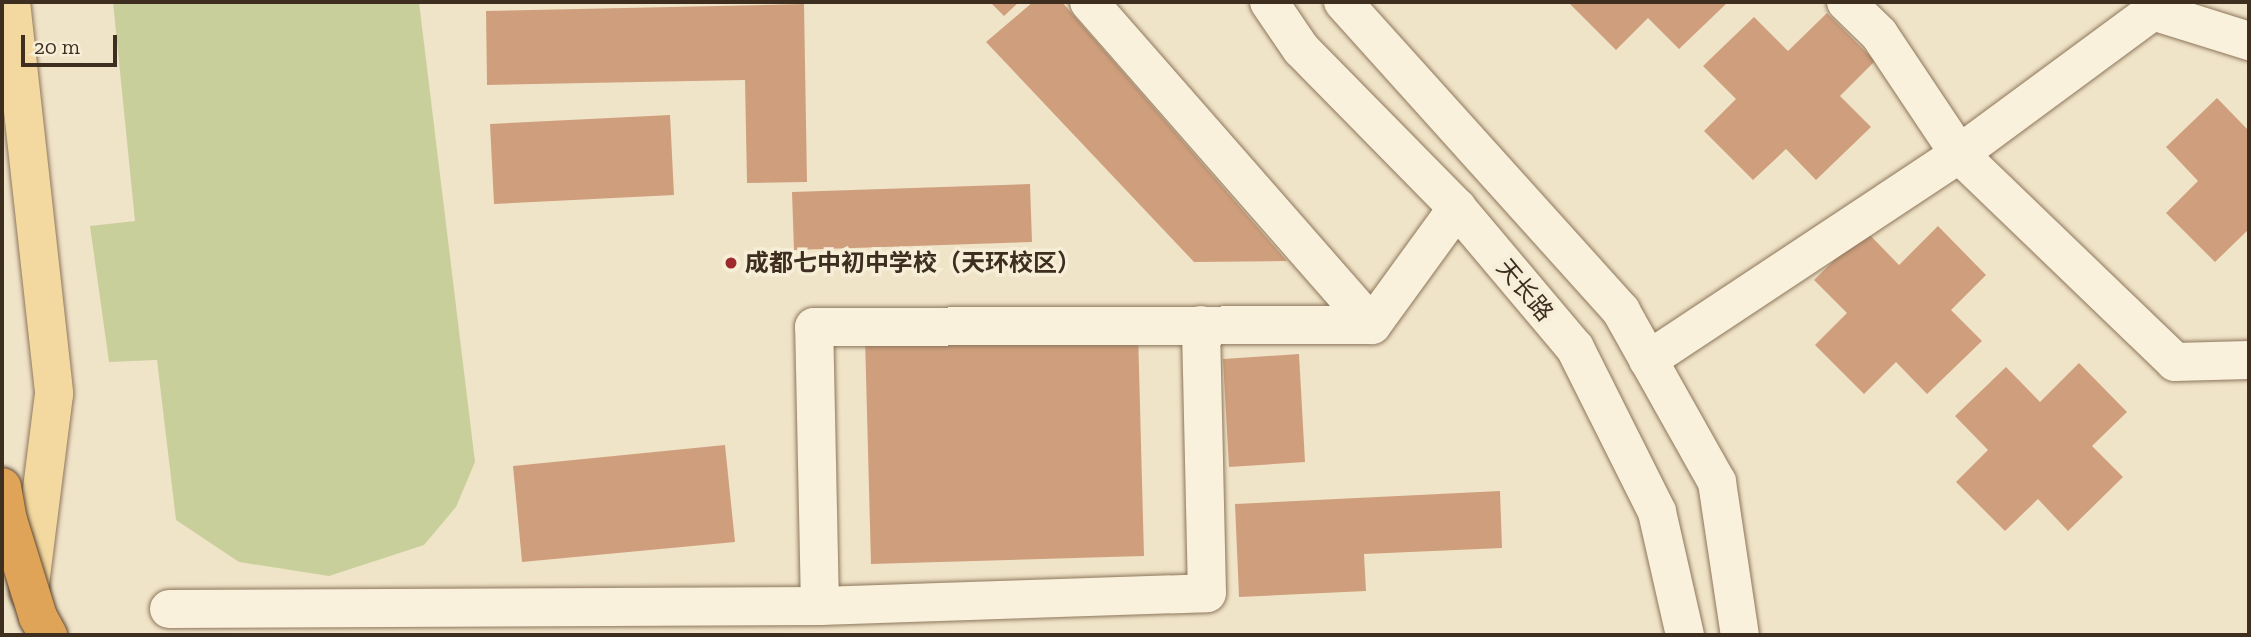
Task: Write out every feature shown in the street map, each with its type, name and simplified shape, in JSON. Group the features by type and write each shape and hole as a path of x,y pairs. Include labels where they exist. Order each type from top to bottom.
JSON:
{"highway":[{"path":"2,487 38,617 48,635"}],"main road":[{"path":"10,2 54,394 28,583 35,635"}],"street":[{"path":"1089,2 1372,324"},
{"name":"天长路","path":"1269,2 1301,50 1457,208 1575,348 1657,512 1685,635"},
{"path":"1343,2 1620,311 1717,482 1740,635"},
{"path":"1846,2 1879,34 1959,154 2175,362 2249,360"},
{"path":"1648,360 1959,154 2156,6 2249,41"},
{"path":"1372,324 1457,208"},
{"path":"820,607 814,327 1372,324"},
{"path":"169,609 820,607 1207,593 1201,325"}],"green space":[{"path":"113,2 419,2 475,462 456,507 424,545 329,576 239,562 176,520 157,360 109,362 90,226 135,221"}],"building":[{"path":"990,2 1019,2 1004,16"},
{"path":"1033,2 1062,2 1287,261 1194,262 986,42"},
{"path":"1568,2 1728,2 1679,49 1648,18 1616,50"},
{"path":"804,4 807,182 747,183 745,80 487,85 486,11"},
{"path":"1827,13 1875,61 1840,96 1871,127 1816,180 1786,149 1753,180 1704,131 1736,99 1703,66 1754,17 1788,51"},
{"path":"2217,98 2249,131 2249,229 2215,262 2166,213 2198,181 2166,147"},
{"path":"670,115 674,195 494,204 490,124"},
{"path":"1030,184 1032,242 794,250 792,192"},
{"path":"1938,226 1986,275 1951,310 1982,341 1927,394 1896,362 1864,394 1815,345 1847,313 1814,280 1865,230 1899,265"},
{"path":"1138,331 1144,556 871,564 865,337"},
{"path":"1299,354 1305,462 1229,467 1223,359"},
{"path":"2079,363 2127,412 2092,446 2123,477 2068,531 2038,499 2005,531 1956,482 1988,450 1955,416 2006,367 2040,402"},
{"path":"725,445 735,542 522,562 513,466"},
{"path":"1500,491 1502,548 1364,554 1366,591 1239,597 1235,504"}],"place":[{"name":"成都七中初中学校（天环校区）","path":"731,263"}]}
